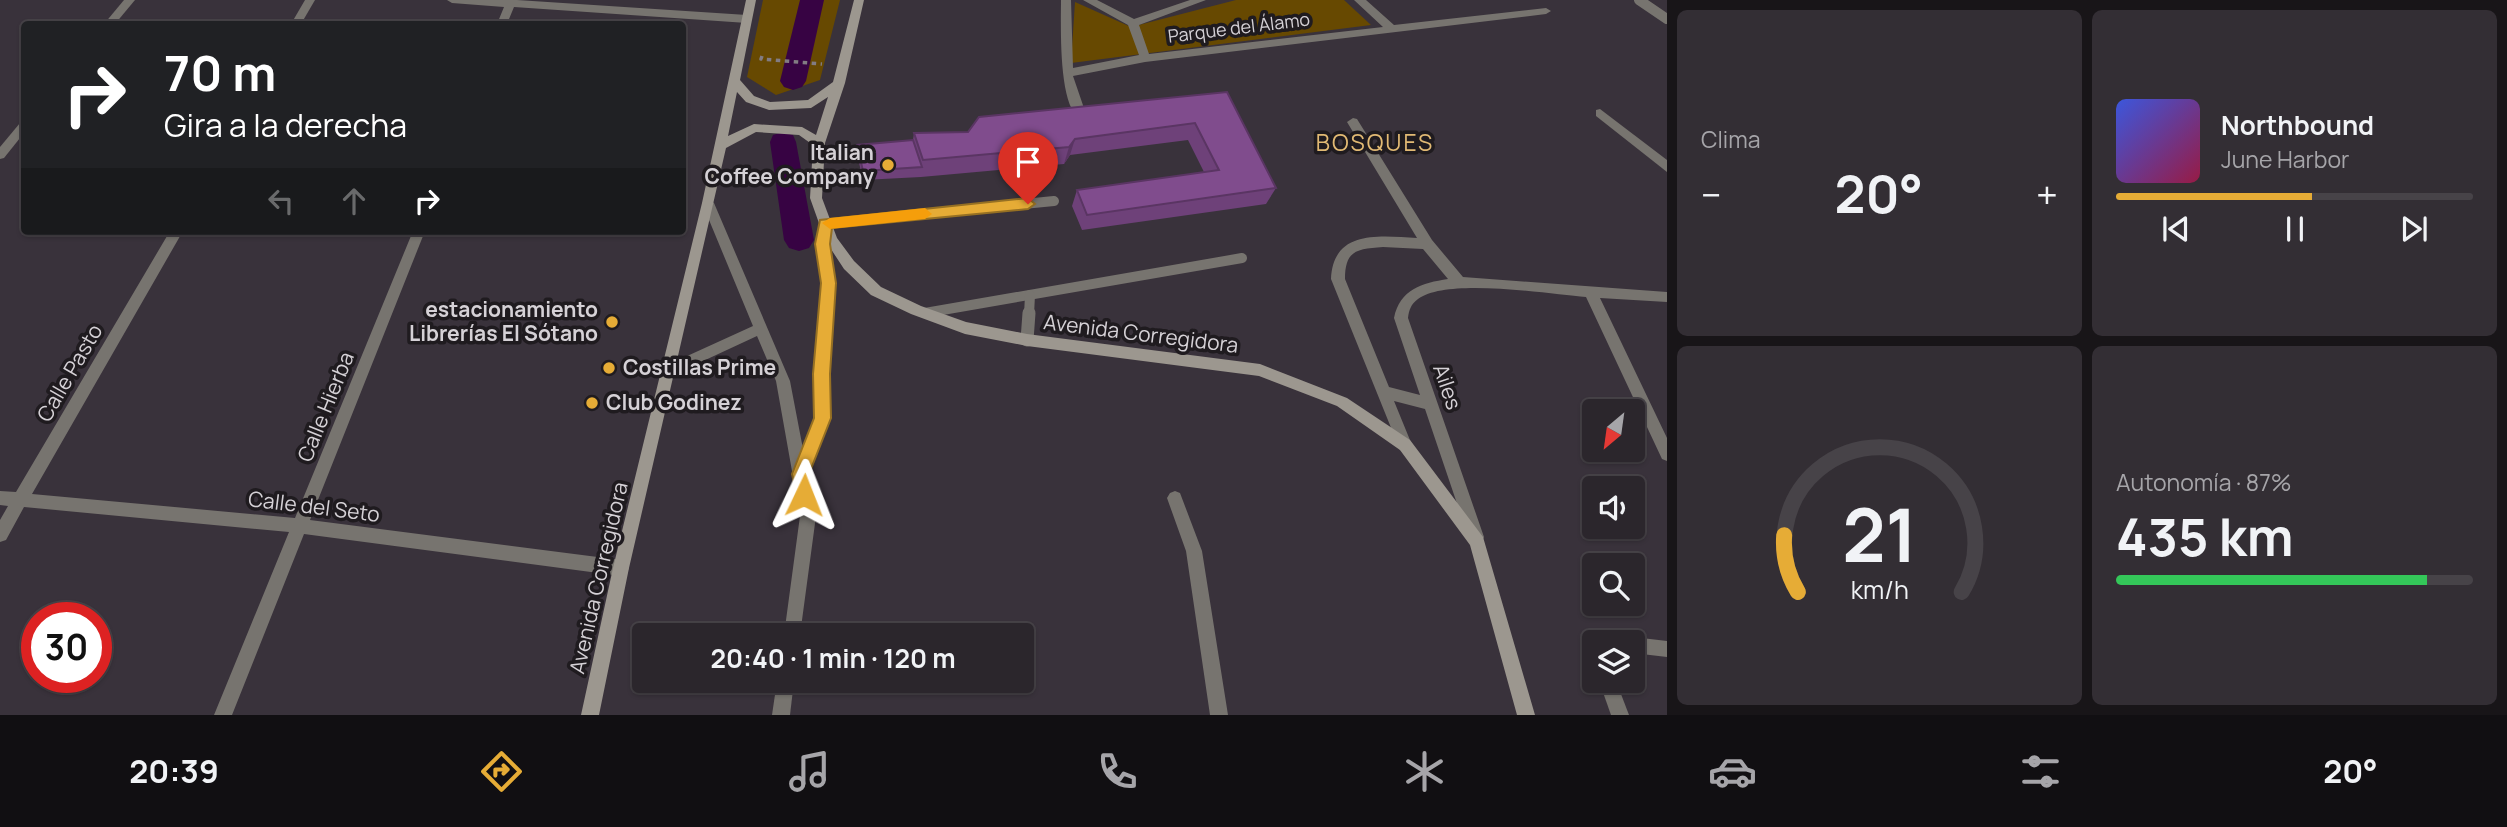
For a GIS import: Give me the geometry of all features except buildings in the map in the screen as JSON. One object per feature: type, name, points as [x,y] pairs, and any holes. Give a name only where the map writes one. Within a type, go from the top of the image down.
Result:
[{"type":"main road","name":"Avenida Corregidora","points":[[590,715],[621,568],[708,203],[751,0]]},
{"type":"main road","name":"Avenida Corregidora","points":[[860,0],[839,83],[819,143],[816,198],[831,240],[849,265],[876,291],[965,328],[1027,340],[1260,370],[1342,402],[1405,445],[1478,542],[1526,715]]},
{"type":"main road","points":[[735,82],[750,99],[769,106],[811,104],[839,83]]},
{"type":"main road","points":[[720,146],[754,128],[802,131],[819,143]]},
{"type":"street","points":[[112,21],[130,0]]},
{"type":"street","points":[[298,21],[310,0]]},
{"type":"street","points":[[452,0],[747,19]]},
{"type":"street","points":[[1066,0],[1066,73],[1080,114]]},
{"type":"street","points":[[1088,0],[1133,23]]},
{"type":"street","name":"Parque del Álamo","points":[[1145,58],[1133,23],[1201,0]]},
{"type":"street","points":[[1359,0],[1390,27]]},
{"type":"street","points":[[503,21],[511,2]]},
{"type":"street","name":"Parque del Álamo","points":[[1066,73],[1145,58],[1390,27],[1546,11]]},
{"type":"street","points":[[1600,113],[1667,167]]},
{"type":"street","points":[[1353,122],[1427,244],[1459,282]]},
{"type":"street","points":[[0,155],[21,130]]},
{"type":"street","points":[[708,203],[783,381],[808,516],[794,623]]},
{"type":"street","points":[[801,474],[823,418],[821,374],[829,283],[823,244],[825,223]]},
{"type":"street","name":"Calle Pasto","points":[[0,535],[175,235]]},
{"type":"street","name":"Calle Hierba","points":[[223,715],[417,235]]},
{"type":"street","points":[[1405,445],[1338,279],[1336,265],[1343,253],[1358,245],[1380,242],[1427,244]]},
{"type":"street","name":"Ailes","points":[[1478,542],[1401,318],[1402,305],[1409,296],[1430,287],[1459,282],[1667,297]]},
{"type":"street","points":[[1590,291],[1667,454]]},
{"type":"street","points":[[668,371],[761,328]]},
{"type":"street","points":[[1384,392],[1431,404]]},
{"type":"street","name":"Calle del Seto","points":[[0,498],[301,526],[621,568]]},
{"type":"street","points":[[1175,498],[1194,551],[1219,715]]},
{"type":"street","points":[[1645,646],[1667,649]]},
{"type":"street","points":[[781,715],[784,693]]},
{"type":"street","points":[[1612,693],[1620,715]]},
{"type":"lane","points":[[1639,0],[1667,19]]},
{"type":"lane","points":[[825,223],[1054,201]]},
{"type":"lane","points":[[925,313],[1242,258]]},
{"type":"lane","points":[[1027,340],[1030,295]]},
{"type":"path","points":[[773,61],[817,64]]},
{"type":"shaded area","points":[[763,0],[840,0],[820,80],[776,95],[747,77]]},
{"type":"shaded area","points":[[1236,0],[1344,0],[1371,25],[1071,63],[1075,2],[1131,27]]},
{"type":"waterway","points":[[793,81],[812,0]]},
{"type":"waterway","points":[[783,142],[799,240]]},
{"type":"slow traffic","points":[[830,223],[925,214]]},
{"type":"place","name":"Italian Coffee Company","points":[[888,165]]},
{"type":"place","name":"estacionamiento Librerías El Sótano","points":[[612,322]]},
{"type":"place","name":"Costillas Prime","points":[[609,368]]},
{"type":"place","name":"Club Godinez","points":[[592,403]]},
{"type":"district","name":"BOSQUES","points":[[1375,143]]},
{"type":"route","points":[[804,495],[801,474],[823,418],[821,374],[829,283],[823,244],[825,223],[1028,204]]}]
